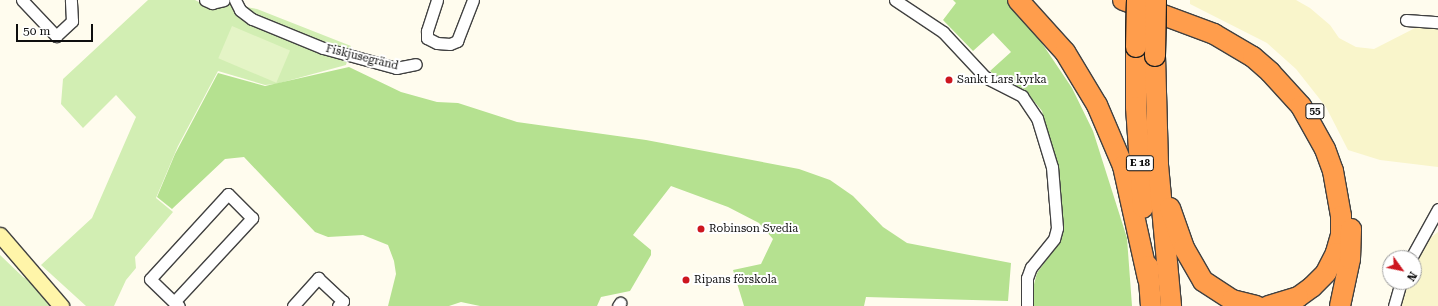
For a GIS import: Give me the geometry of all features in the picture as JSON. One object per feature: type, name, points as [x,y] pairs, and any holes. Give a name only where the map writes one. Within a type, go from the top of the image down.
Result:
[{"type":"highway","points":[[1018,0],[1065,52],[1097,105],[1123,166],[1148,279]]},
{"type":"highway","points":[[1124,0],[1214,34],[1253,57],[1270,72],[1301,106],[1325,149],[1333,171],[1341,216],[1341,235],[1336,252],[1326,273],[1312,287],[1298,297],[1268,306]]},
{"type":"highway","name":"E 18","points":[[1137,0],[1137,115],[1151,306]]},
{"type":"highway","name":"55","points":[[1150,0],[1217,25],[1259,50],[1292,79],[1320,119],[1341,167],[1350,215],[1350,259],[1340,306]]},
{"type":"highway","name":"E 18","points":[[1156,0],[1155,56],[1158,165],[1171,306]]},
{"type":"highway","points":[[1158,165],[1172,215],[1192,266],[1203,281],[1218,293],[1232,300],[1256,306]]},
{"type":"street","points":[[22,0],[56,36],[72,21],[71,0]]},
{"type":"street","points":[[205,0],[212,3],[224,0]]},
{"type":"street","name":"Fiskjusegränd","points":[[234,0],[240,10],[252,19],[309,42],[396,68],[416,64]]},
{"type":"street","points":[[437,0],[427,31],[427,38],[437,43],[450,44],[457,41],[473,0]]},
{"type":"street","points":[[895,0],[943,32],[985,77],[1022,96],[1037,118],[1052,167],[1057,228],[1054,239],[1031,267],[1028,278],[1027,306]]},
{"type":"street","points":[[1406,20],[1438,22]]},
{"type":"street","points":[[228,194],[252,218],[176,304],[150,279],[228,194]]},
{"type":"street","points":[[1415,250],[1438,209]]},
{"type":"street","points":[[0,235],[22,263],[58,302],[69,306]]},
{"type":"street","points":[[0,248],[22,263]]},
{"type":"street","points":[[293,306],[318,278],[343,301],[338,306]]},
{"type":"street","points":[[1394,306],[1399,290]]},
{"type":"shaded area","points":[[1190,0],[1296,0],[1310,8],[1330,25],[1339,38],[1356,47],[1374,49],[1419,26],[1438,27],[1438,167],[1380,160],[1348,150],[1326,107],[1296,69],[1267,43],[1190,4]]},
{"type":"shaded area","points":[[1438,232],[1438,306],[1399,306],[1404,290],[1422,290],[1421,250],[1429,239]]},
{"type":"green space","points":[[148,0],[195,0],[209,7],[229,4],[257,9],[351,46],[346,65],[276,84],[265,85],[218,71],[178,146],[156,198],[173,212],[135,257],[136,268],[126,280],[114,306],[86,306],[41,265],[92,218],[136,117],[116,95],[83,128],[61,104],[63,79]]},
{"type":"green space","points":[[953,0],[1008,0],[1023,15],[1072,88],[1093,131],[1127,238],[1132,306],[1033,306],[1033,288],[1037,273],[1060,241],[1063,213],[1053,151],[1042,111],[1024,89],[1000,79],[990,71],[1011,52],[993,33],[973,51],[943,20],[956,3]]},
{"type":"green space","points":[[232,26],[290,51],[276,83],[218,58]]},
{"type":"green space","points":[[349,67],[401,92],[437,102],[458,103],[517,122],[646,140],[799,169],[830,180],[853,196],[883,227],[907,243],[1011,263],[1008,301],[866,297],[864,306],[744,306],[733,270],[761,264],[773,239],[759,223],[728,207],[671,186],[633,235],[651,250],[651,255],[630,291],[601,297],[597,306],[480,306],[461,302],[449,306],[388,306],[396,274],[394,261],[388,245],[363,235],[328,237],[315,232],[244,157],[225,159],[172,209],[157,197],[175,154],[218,73],[265,86]]},
{"type":"green space","points":[[0,255],[23,277],[32,282],[54,306],[0,306]]},
{"type":"place","name":"Sankt Lars kyrka","points":[[949,80]]},
{"type":"place","name":"Robinson Svedia","points":[[701,229]]},
{"type":"place","name":"Ripans förskola","points":[[686,280]]}]
